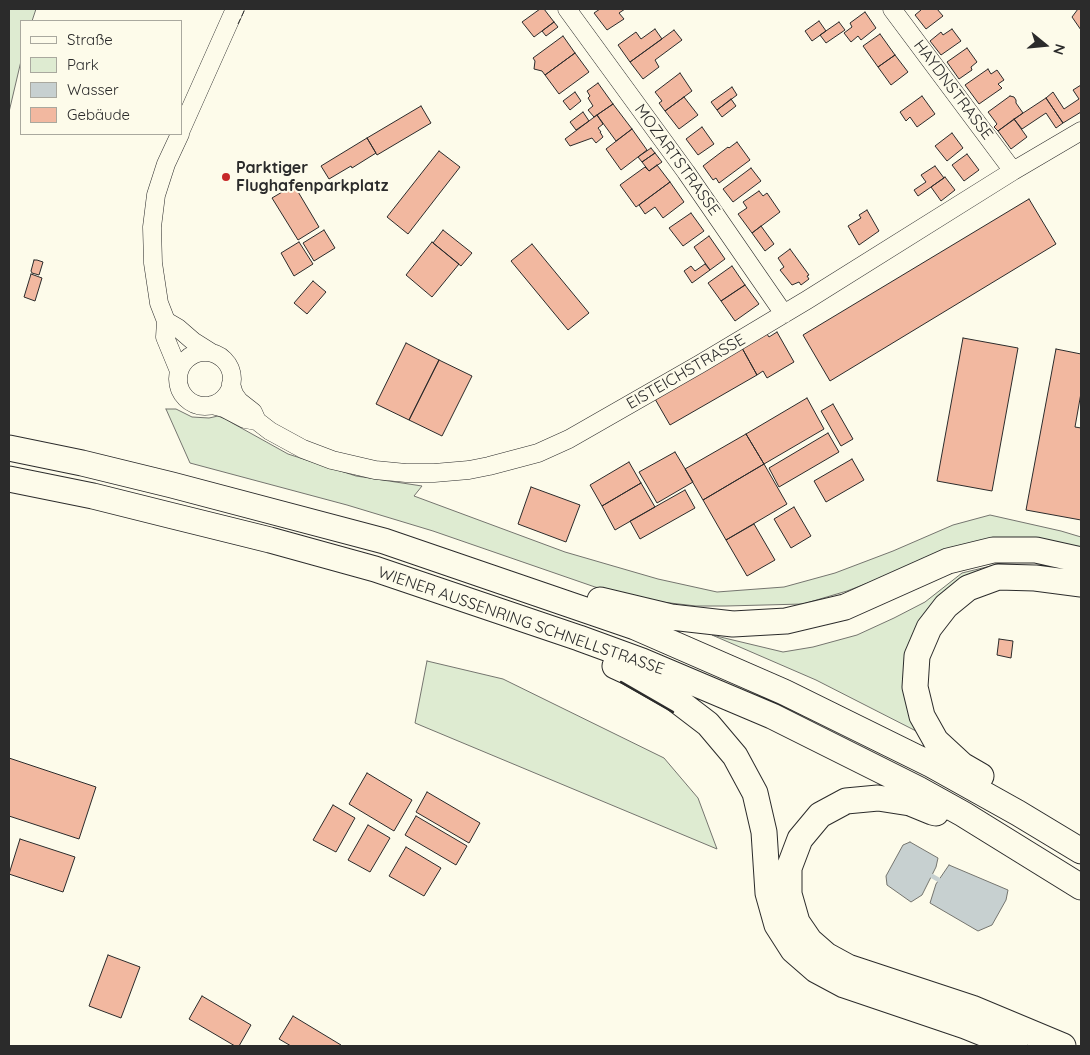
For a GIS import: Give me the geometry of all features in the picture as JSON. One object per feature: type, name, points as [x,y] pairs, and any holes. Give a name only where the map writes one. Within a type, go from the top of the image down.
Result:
[{"type":"highway","name":"WIENER AUSSENRING SCHNELLSTRASSE","points":[[9,448],[82,463],[172,485],[384,541],[636,627],[784,692],[932,765],[1081,851]]},
{"type":"highway","name":"WIENER AUSSENRING SCHNELLSTRASSE","points":[[9,479],[93,496],[270,540],[375,569],[642,661],[772,716],[918,789],[963,814],[1081,887]]},
{"type":"highway","points":[[532,591],[574,591],[607,602],[671,616],[733,624],[786,621],[845,607],[948,561],[993,550],[1036,550],[1081,560]]},
{"type":"highway","points":[[1018,813],[992,783],[962,765],[936,741],[922,716],[915,687],[917,656],[935,620],[946,606],[968,588],[998,577],[1035,578],[1081,584]]},
{"type":"highway","points":[[579,638],[595,658],[628,672],[674,698],[708,724],[735,756],[755,794],[764,832],[768,893],[777,926],[793,950],[816,970],[844,985],[965,1026],[1015,1046]]},
{"type":"highway","points":[[963,814],[932,812],[910,803],[878,798],[846,801],[820,815],[800,839],[789,868],[789,894],[797,922],[810,941],[826,955],[848,966],[972,1008],[1063,1046]]},
{"type":"street","points":[[182,128],[235,9]]},
{"type":"street","name":"MOZARTSTRASSE","points":[[567,9],[686,172],[784,314]]},
{"type":"street","name":"HAYDNSTRASSE","points":[[892,9],[1013,172]]},
{"type":"street","name":"EISTEICHSTRASSE","points":[[212,405],[224,408],[244,419],[256,421],[303,448],[332,460],[375,470],[434,473],[469,470],[538,453],[569,439],[700,364],[1081,131]]},
{"type":"street","points":[[179,135],[166,164],[156,195],[152,227],[153,263],[159,303],[166,321],[165,337],[179,371]]},
{"type":"street","points":[[166,321],[178,328],[193,341],[220,356],[230,368],[232,376],[229,392],[219,402],[212,405],[199,406],[187,400],[182,394],[177,380],[179,371],[183,363],[196,353],[212,353]]},
{"type":"street","name":"EISTEICHSTRASSE","points":[[231,384],[234,394],[239,401],[253,412],[256,421]]},
{"type":"green space","points":[[9,9],[36,9],[32,20],[20,20],[20,65],[9,112]]},
{"type":"green space","points":[[166,409],[176,409],[192,417],[209,418],[218,416],[288,454],[356,476],[422,486],[414,496],[565,552],[658,579],[717,592],[784,587],[835,573],[953,525],[990,515],[1081,537],[1081,551],[912,566],[847,591],[803,604],[696,606],[653,601],[595,587],[433,531],[347,505],[190,463]]},
{"type":"green space","points":[[999,564],[981,573],[929,611],[918,732],[816,680],[712,635],[783,652],[813,647],[857,635],[925,602],[962,573]]},
{"type":"green space","points":[[427,661],[503,679],[664,758],[698,798],[717,849],[415,723]]},
{"type":"water","points":[[910,842],[938,858],[936,867],[922,895],[911,902],[887,885],[886,876],[903,845]]},
{"type":"water","points":[[949,865],[1008,890],[1006,900],[992,925],[978,931],[930,903],[936,884]]},
{"type":"building","points":[[540,9],[544,9],[554,22],[534,37],[522,22]]},
{"type":"building","points":[[600,9],[625,9],[619,13],[624,19],[607,30],[594,13]]},
{"type":"building","points":[[920,9],[937,9],[943,16],[926,29],[915,15]]},
{"type":"building","points":[[1078,9],[1081,9],[1081,30],[1072,17]]},
{"type":"building","points":[[865,12],[876,28],[861,40],[858,36],[851,42],[844,33],[852,27],[850,23]]},
{"type":"building","points":[[819,21],[826,31],[812,41],[805,31]]},
{"type":"building","points":[[554,22],[558,27],[546,36],[542,31]]},
{"type":"building","points":[[839,22],[845,30],[826,43],[820,35]]},
{"type":"building","points":[[655,29],[662,39],[630,62],[618,45],[636,32],[641,39]]},
{"type":"building","points":[[952,29],[961,41],[941,55],[930,41],[941,32],[943,35]]},
{"type":"building","points":[[674,30],[682,40],[655,60],[659,67],[643,79],[630,62]]},
{"type":"building","points":[[880,34],[895,55],[878,67],[863,46]]},
{"type":"building","points":[[563,36],[575,53],[545,75],[542,71],[534,69],[535,61],[533,58]]},
{"type":"building","points":[[967,48],[977,62],[971,67],[972,70],[959,79],[947,62]]},
{"type":"building","points":[[575,53],[589,72],[559,94],[545,75]]},
{"type":"building","points":[[895,55],[908,72],[891,85],[878,67]]},
{"type":"building","points":[[988,69],[991,74],[997,70],[1004,80],[998,84],[1002,88],[979,104],[965,85]]},
{"type":"building","points":[[680,73],[692,91],[665,111],[659,103],[662,101],[655,92]]},
{"type":"building","points":[[598,83],[613,104],[594,117],[588,110],[593,106],[588,98],[590,96],[587,91]]},
{"type":"building","points":[[1081,85],[1081,112],[1063,123],[1046,98],[1053,92],[1064,109],[1079,99],[1073,90]]},
{"type":"building","points":[[732,87],[737,95],[717,110],[711,102]]},
{"type":"building","points":[[575,92],[581,101],[570,110],[563,101]]},
{"type":"building","points":[[922,96],[935,114],[917,127],[910,117],[906,121],[900,112]]},
{"type":"building","points":[[1010,96],[1014,97],[1023,113],[998,131],[994,127],[997,124],[988,112]]},
{"type":"building","points":[[684,97],[698,115],[679,129],[665,111]]},
{"type":"building","points":[[1046,98],[1063,123],[1056,128],[1046,113],[1022,129],[1014,119]]},
{"type":"building","points":[[731,99],[736,106],[722,117],[717,110]]},
{"type":"building","points":[[613,104],[632,129],[616,141],[597,115]]},
{"type":"building","points":[[421,106],[431,123],[377,155],[367,138]]},
{"type":"building","points":[[583,112],[589,121],[576,130],[570,122]]},
{"type":"building","points":[[597,115],[603,124],[598,128],[603,137],[596,143],[592,138],[570,146],[565,139]]},
{"type":"building","points":[[1014,119],[1027,137],[1011,149],[998,131]]},
{"type":"building","points":[[702,127],[714,144],[698,155],[686,139]]},
{"type":"building","points":[[632,129],[647,150],[621,170],[606,149]]},
{"type":"building","points":[[952,133],[963,148],[947,161],[935,146]]},
{"type":"building","points":[[367,138],[376,153],[352,168],[351,166],[329,179],[321,166]]},
{"type":"building","points":[[737,142],[750,160],[719,183],[716,178],[713,180],[703,166]]},
{"type":"building","points":[[651,148],[655,153],[642,162],[638,157]]},
{"type":"building","points":[[439,151],[460,167],[408,234],[387,217]]},
{"type":"building","points":[[655,153],[662,162],[649,171],[642,162]]},
{"type":"building","points":[[967,154],[979,170],[964,181],[952,165]]},
{"type":"building","points":[[657,165],[670,182],[636,207],[620,185],[645,167],[649,171]]},
{"type":"building","points":[[935,166],[944,178],[918,196],[914,190],[926,182],[921,175]]},
{"type":"building","points":[[751,168],[761,181],[733,202],[723,189]]},
{"type":"building","points":[[945,177],[955,190],[941,201],[931,187]]},
{"type":"building","points":[[670,182],[684,202],[663,218],[655,207],[645,214],[639,205]]},
{"type":"building","points":[[294,185],[319,227],[298,240],[272,198]]},
{"type":"building","points":[[759,191],[763,196],[767,193],[780,212],[752,233],[738,214],[747,208],[743,202]]},
{"type":"building","points":[[1029,199],[1056,244],[830,381],[803,335]]},
{"type":"building","points":[[867,210],[879,231],[859,245],[848,226],[861,218],[859,215]]},
{"type":"building","points":[[691,213],[704,231],[683,246],[669,228]]},
{"type":"building","points":[[761,226],[774,244],[765,251],[752,233]]},
{"type":"building","points":[[324,230],[335,248],[314,261],[303,243]]},
{"type":"building","points":[[443,230],[472,253],[461,266],[433,243]]},
{"type":"building","points":[[709,236],[725,259],[710,270],[694,247]]},
{"type":"building","points":[[299,242],[313,264],[294,276],[281,253]]},
{"type":"building","points":[[432,242],[459,264],[432,297],[406,275]]},
{"type":"building","points":[[532,244],[589,313],[568,330],[511,261]]},
{"type":"building","points":[[790,249],[809,275],[807,276],[809,279],[801,285],[799,282],[792,285],[780,270],[784,267],[778,258]]},
{"type":"building","points":[[34,260],[43,262],[39,275],[31,271]]},
{"type":"building","points":[[705,264],[710,270],[692,283],[684,271],[691,266],[695,271]]},
{"type":"building","points":[[732,266],[745,285],[721,301],[708,283]]},
{"type":"building","points":[[31,274],[42,278],[35,301],[24,297]]},
{"type":"building","points":[[313,281],[326,292],[307,314],[294,303]]},
{"type":"building","points":[[745,285],[759,304],[735,321],[721,301]]},
{"type":"building","points":[[777,332],[794,362],[767,378],[763,371],[757,375],[742,348],[767,334],[769,337]]},
{"type":"building","points":[[963,338],[1018,348],[992,491],[937,481]]},
{"type":"building","points":[[406,343],[439,360],[409,420],[376,404]]},
{"type":"building","points":[[742,348],[757,375],[670,425],[655,399]]},
{"type":"building","points":[[1056,349],[1081,354],[1081,393],[1075,427],[1081,428],[1081,520],[1026,510]]},
{"type":"building","points":[[439,360],[472,376],[442,436],[409,420]]},
{"type":"building","points":[[807,398],[824,429],[764,464],[746,434]]},
{"type":"building","points":[[833,404],[853,439],[841,446],[821,411]]},
{"type":"building","points":[[828,433],[839,452],[779,487],[769,468]]},
{"type":"building","points":[[746,434],[764,464],[703,500],[685,469]]},
{"type":"building","points":[[675,452],[693,482],[657,503],[639,472]]},
{"type":"building","points":[[852,459],[864,480],[826,502],[814,481]]},
{"type":"building","points":[[629,462],[641,483],[602,506],[590,485]]},
{"type":"building","points":[[764,464],[787,504],[726,540],[703,500]]},
{"type":"building","points":[[641,483],[655,507],[615,530],[602,506]]},
{"type":"building","points":[[531,487],[580,505],[566,542],[518,524]]},
{"type":"building","points":[[685,490],[695,508],[640,539],[630,521]]},
{"type":"building","points":[[794,507],[811,536],[791,548],[774,519]]},
{"type":"building","points":[[754,524],[775,560],[747,576],[726,540]]},
{"type":"building","points":[[999,639],[1013,641],[1011,658],[997,655]]},
{"type":"building","points":[[9,758],[96,787],[79,839],[9,816]]},
{"type":"building","points":[[367,773],[412,800],[394,831],[349,804]]},
{"type":"building","points":[[427,792],[480,823],[469,843],[416,812]]},
{"type":"building","points":[[333,805],[355,818],[336,852],[313,840]]},
{"type":"building","points":[[416,816],[467,846],[456,865],[405,835]]},
{"type":"building","points":[[368,825],[390,838],[370,872],[348,860]]},
{"type":"building","points":[[20,839],[75,857],[63,892],[9,874]]},
{"type":"building","points":[[406,847],[441,868],[424,896],[389,876]]},
{"type":"building","points":[[108,955],[140,967],[121,1018],[89,1006]]},
{"type":"building","points":[[202,996],[251,1025],[239,1046],[235,1046],[189,1019]]},
{"type":"building","points":[[293,1016],[341,1046],[291,1046],[279,1039]]},
{"type":"waterway","points":[[932,876],[939,880]]},
{"type":"fence","points":[[238,24],[245,9]]},
{"type":"wall","points":[[621,682],[673,712]]},
{"type":"place","name":"Parktiger Flughafenparkplatz","points":[[226,177]]}]
